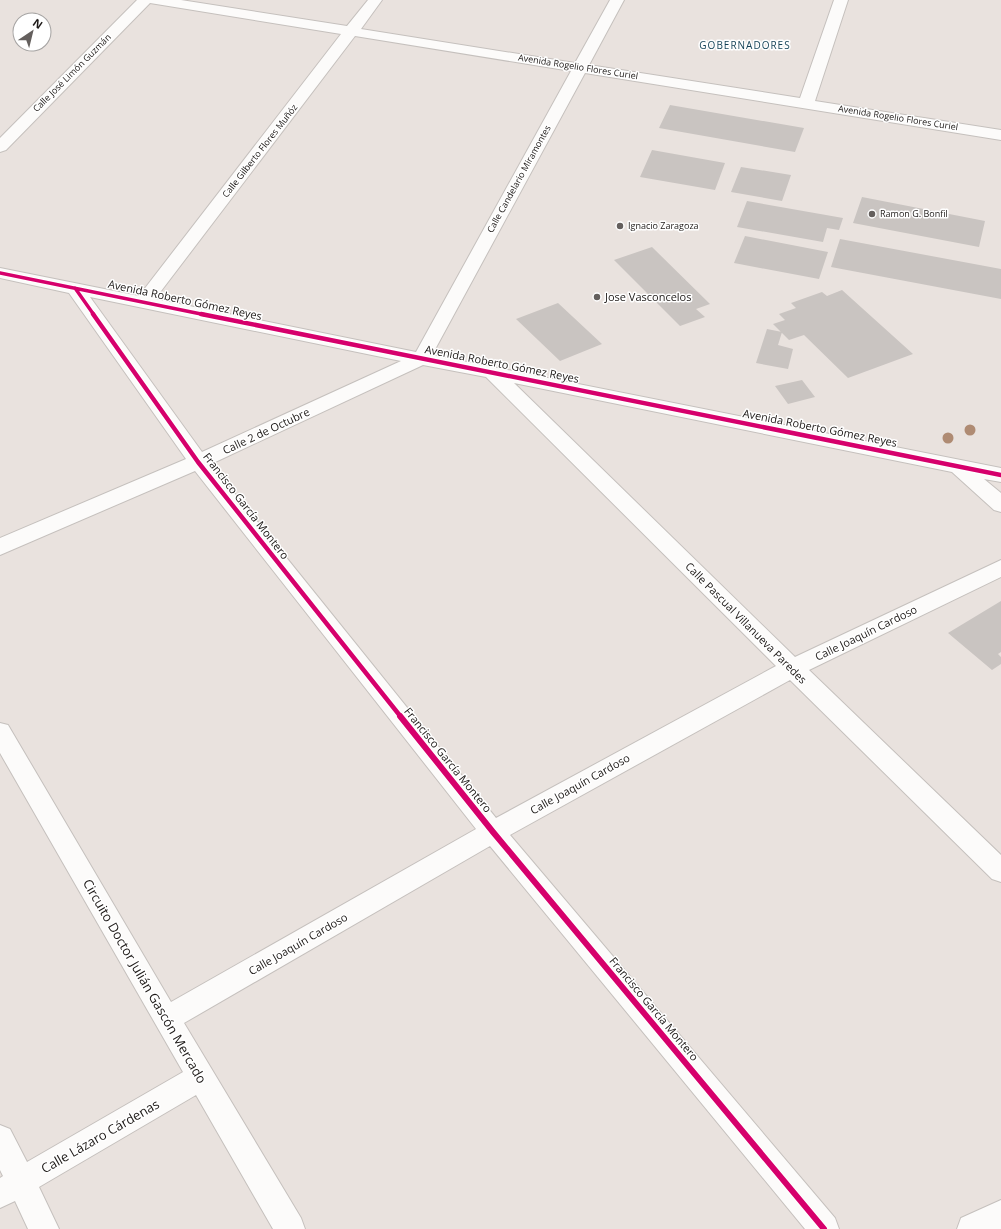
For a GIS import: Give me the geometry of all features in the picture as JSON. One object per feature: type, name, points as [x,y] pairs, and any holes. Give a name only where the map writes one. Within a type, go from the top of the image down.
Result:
[{"type":"street","name":"Calle José Limón Guzmán","points":[[0,147],[145,0]]},
{"type":"street","name":"Avenida Rogelio Flores Curiel","points":[[154,0],[1001,135]]},
{"type":"street","name":"Calle Gilberto Flores Muñóz","points":[[144,301],[375,0]]},
{"type":"street","name":"Calle Candelario Miramontes","points":[[421,359],[617,0]]},
{"type":"street","points":[[806,103],[841,0]]},
{"type":"street","name":"Avenida Roberto Gómez Reyes","points":[[0,273],[1001,475]]},
{"type":"street","name":"Francisco García Montero","points":[[75,288],[198,462],[493,832],[824,1229]]},
{"type":"street","name":"Calle 2 de Octubre","points":[[0,547],[198,462],[421,359]]},
{"type":"street","name":"Calle Pascual Villanueva Paredes","points":[[492,372],[792,668],[1001,871]]},
{"type":"street","points":[[958,466],[1001,505]]},
{"type":"street","name":"Calle Joaquín Cardoso","points":[[168,1018],[493,832],[792,668],[1001,568]]},
{"type":"street","name":"Circuito Doctor Julián Gascón Mercado","points":[[0,732],[290,1229]]},
{"type":"street","name":"Calle Lázaro Cárdenas","points":[[11,1188],[200,1077]]},
{"type":"street","points":[[0,1139],[11,1188],[44,1229]]},
{"type":"street","points":[[972,1229],[1001,1214]]},
{"type":"building","points":[[670,105],[804,128],[795,152],[659,128]]},
{"type":"building","points":[[652,150],[725,163],[715,190],[640,177]]},
{"type":"building","points":[[741,167],[791,175],[782,201],[731,192]]},
{"type":"building","points":[[862,197],[985,221],[979,247],[853,223]]},
{"type":"building","points":[[747,201],[843,218],[839,230],[827,228],[823,242],[737,227]]},
{"type":"building","points":[[745,236],[828,252],[819,279],[734,263]]},
{"type":"building","points":[[840,239],[1001,269],[1001,299],[831,267]]},
{"type":"building","points":[[652,247],[710,304],[696,309],[705,317],[680,326],[614,260]]},
{"type":"building","points":[[842,290],[913,354],[848,378],[804,335],[789,340],[773,324],[785,320],[779,314],[796,308],[791,303],[822,292],[827,296]]},
{"type":"building","points":[[558,303],[602,344],[560,361],[516,319]]},
{"type":"building","points":[[767,329],[782,332],[778,345],[793,349],[788,369],[756,363]]},
{"type":"building","points":[[802,380],[815,397],[788,404],[775,386]]},
{"type":"building","points":[[1001,601],[1001,652],[998,654],[1001,657],[1001,664],[992,670],[948,633]]},
{"type":"cycle path","points":[[0,273],[1001,475]]},
{"type":"cycle path","points":[[75,288],[198,462],[493,832],[824,1229]]},
{"type":"place","name":"Ramon G. Bonfil","points":[[872,214]]},
{"type":"place","name":"Ignacio Zaragoza","points":[[620,226]]},
{"type":"place","name":"Jose Vasconcelos","points":[[597,297]]},
{"type":"district","name":"GOBERNADORES","points":[[745,45]]}]
